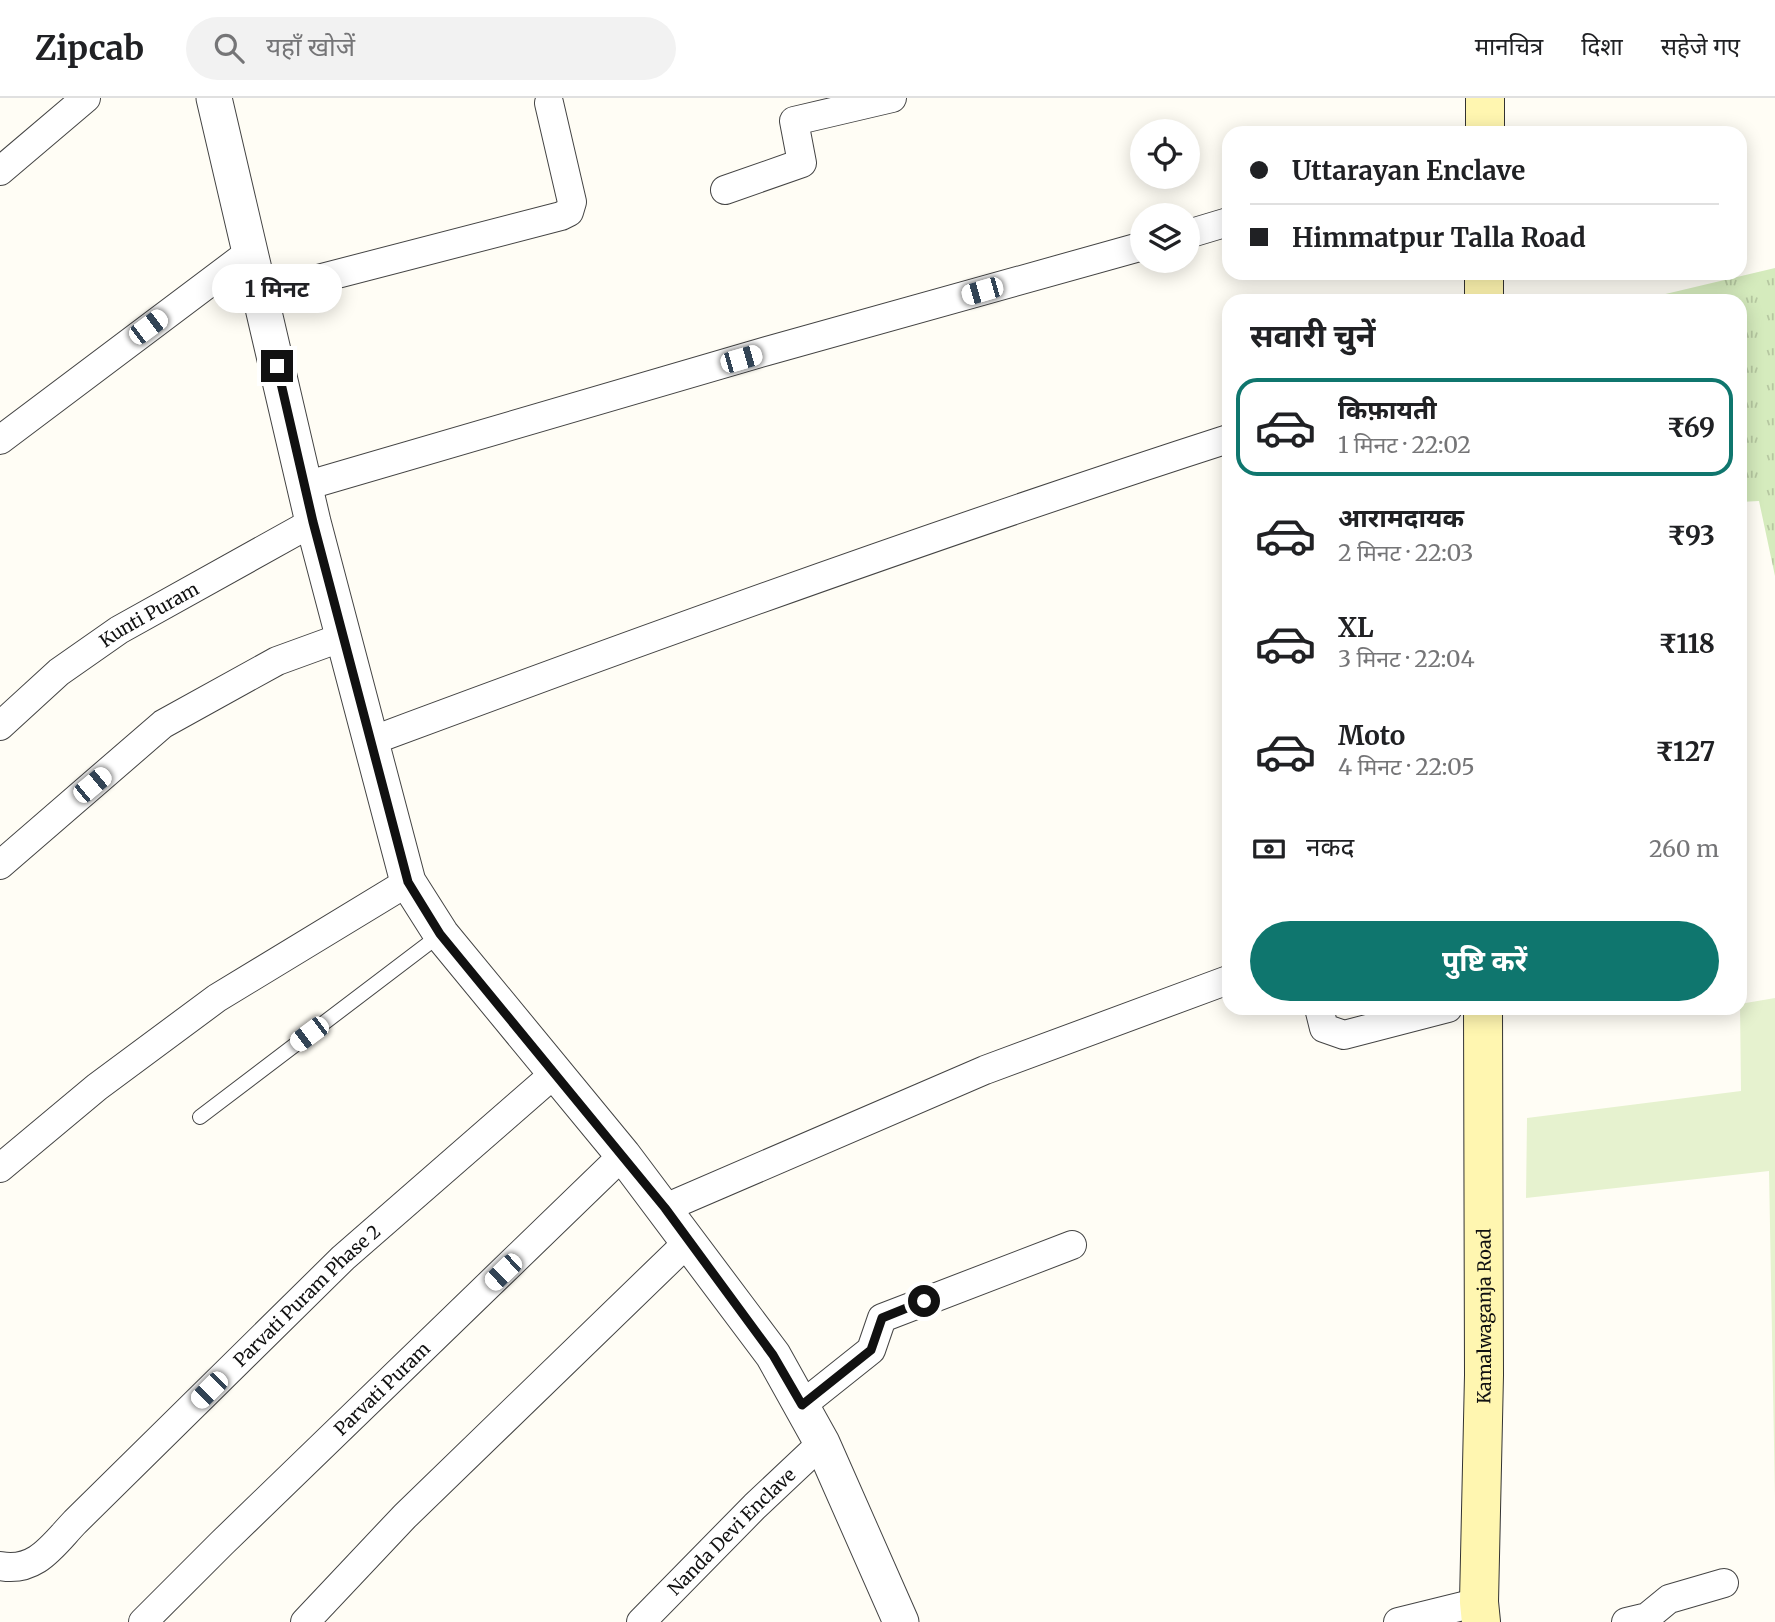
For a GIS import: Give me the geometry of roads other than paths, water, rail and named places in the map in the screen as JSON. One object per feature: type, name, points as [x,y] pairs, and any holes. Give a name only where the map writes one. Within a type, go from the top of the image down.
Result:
[{"type":"main road","points":[[1485,98],[1485,126]]},
{"type":"main road","name":"Kamalwaganja Road","points":[[1480,1612],[1484,1375],[1483,1015]]},
{"type":"street","points":[[0,171],[86,98]]},
{"type":"street","points":[[214,98],[313,522],[408,882],[440,934],[624,1156],[773,1355],[822,1443],[901,1622]]},
{"type":"street","points":[[725,190],[802,163],[794,121],[892,98]]},
{"type":"street","points":[[260,294],[569,212],[572,202],[549,103]]},
{"type":"street","points":[[1200,230],[1222,224]]},
{"type":"street","points":[[305,486],[767,351],[1130,250]]},
{"type":"street","points":[[0,440],[250,252]]},
{"type":"street","points":[[371,741],[626,646],[1081,486],[1222,441]]},
{"type":"street","name":"Kunti Puram","points":[[0,726],[59,672],[119,630],[313,522]]},
{"type":"street","points":[[0,865],[163,724],[277,661],[343,637]]},
{"type":"street","points":[[0,1168],[97,1087],[217,998],[408,882]]},
{"type":"street","points":[[665,1208],[985,1070],[1222,982]]},
{"type":"street","points":[[1321,1015],[1324,1028],[1343,1035],[1421,1015]]},
{"type":"street","name":"Parvati Puram Phase 2","points":[[0,1566],[28,1566],[43,1555],[343,1258],[554,1074]]},
{"type":"street","name":"Parvati Puram","points":[[143,1622],[624,1156]]},
{"type":"street","points":[[305,1622],[405,1516],[688,1242]]},
{"type":"street","points":[[802,1405],[871,1350],[882,1318],[1072,1245]]},
{"type":"street","name":"Nanda Devi Enclave","points":[[641,1622],[755,1506],[822,1443]]},
{"type":"street","points":[[1626,1622],[1647,1617],[1669,1599],[1724,1583]]},
{"type":"street","points":[[1398,1622],[1480,1612]]},
{"type":"lane","points":[[200,1117],[440,934]]}]
